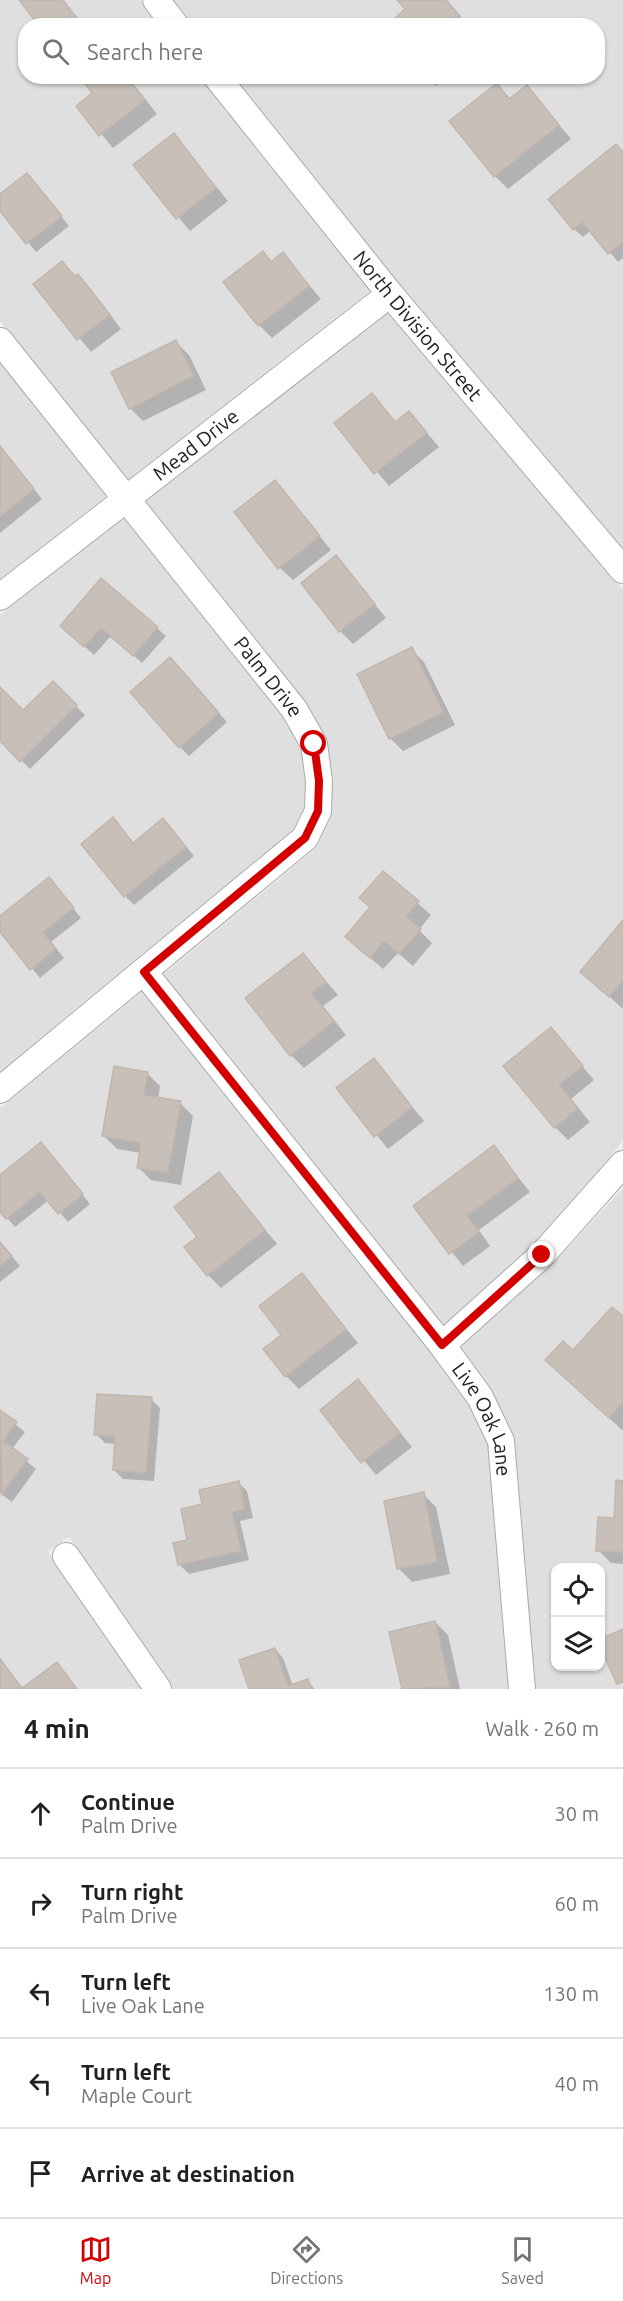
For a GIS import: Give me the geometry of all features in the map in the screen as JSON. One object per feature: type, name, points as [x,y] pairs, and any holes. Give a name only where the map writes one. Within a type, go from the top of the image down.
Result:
[{"type":"street","points":[[156,0],[170,18]]},
{"type":"street","name":"North Division Street","points":[[222,84],[390,294],[623,570]]},
{"type":"street","name":"Mead Drive","points":[[0,597],[390,294]]},
{"type":"street","name":"Palm Drive","points":[[0,341],[294,710],[314,744],[319,781],[318,811],[305,838],[0,1090]]},
{"type":"street","name":"Live Oak Lane","points":[[144,972],[442,1345],[480,1397],[501,1441],[522,1689]]},
{"type":"street","points":[[442,1345],[542,1255],[623,1164]]},
{"type":"street","points":[[66,1556],[158,1689]]},
{"type":"shaded area","points":[[0,0],[140,0],[154,18],[18,18],[18,84],[207,84],[371,290],[126,481],[0,321]]},
{"type":"shaded area","points":[[172,0],[623,0],[623,551],[399,286],[239,84],[605,84],[605,18],[186,18]]},
{"type":"shaded area","points":[[389,312],[623,590],[623,1140],[603,1167],[533,1245],[443,1325],[163,975],[314,850],[330,818],[332,783],[327,743],[144,503]]},
{"type":"shaded area","points":[[0,362],[106,496],[0,579]]},
{"type":"shaded area","points":[[124,518],[283,717],[301,747],[306,780],[305,807],[294,829],[0,1071],[0,615]]},
{"type":"shaded area","points":[[143,991],[432,1353],[469,1403],[488,1443],[509,1689],[172,1689],[69,1537],[48,1551],[142,1689],[0,1689],[0,1108]]},
{"type":"shaded area","points":[[623,1188],[623,1689],[535,1689],[514,1441],[492,1392],[460,1348],[551,1266]]},
{"type":"building","points":[[19,0],[63,0],[77,18],[33,18]]},
{"type":"building","points":[[397,0],[446,0],[460,16],[458,18],[395,18],[405,9]]},
{"type":"building","points":[[85,84],[132,84],[145,100],[99,136],[76,106],[92,93]]},
{"type":"building","points":[[496,84],[509,99],[527,85],[559,125],[494,177],[449,121]]},
{"type":"building","points":[[174,133],[216,188],[176,219],[133,165]]},
{"type":"building","points":[[616,144],[623,152],[623,242],[608,254],[582,222],[573,230],[548,199]]},
{"type":"building","points":[[27,173],[62,216],[26,244],[0,211],[0,194]]},
{"type":"building","points":[[263,251],[271,262],[283,252],[309,286],[258,326],[223,282]]},
{"type":"building","points":[[62,261],[75,277],[78,274],[110,315],[77,340],[33,284]]},
{"type":"building","points":[[176,340],[194,376],[129,409],[111,372]]},
{"type":"building","points":[[372,393],[395,422],[409,411],[427,433],[374,474],[334,423]]},
{"type":"building","points":[[0,446],[34,489],[0,517]]},
{"type":"building","points":[[275,480],[320,536],[278,569],[234,512]]},
{"type":"building","points":[[336,555],[375,604],[339,632],[301,583]]},
{"type":"building","points":[[101,578],[158,627],[133,656],[101,628],[84,647],[60,626]]},
{"type":"building","points":[[412,647],[443,712],[389,739],[357,674]]},
{"type":"building","points":[[170,657],[219,713],[179,748],[130,692]]},
{"type":"building","points":[[53,681],[77,705],[20,762],[0,741],[0,687],[23,710]]},
{"type":"building","points":[[113,817],[133,843],[163,818],[186,847],[124,897],[81,844]]},
{"type":"building","points":[[383,871],[419,901],[406,917],[421,929],[399,954],[384,941],[370,958],[345,937],[370,907],[359,898]]},
{"type":"building","points":[[49,877],[74,908],[43,932],[56,949],[30,970],[0,932],[0,916]]},
{"type":"building","points":[[623,920],[623,980],[609,997],[580,972]]},
{"type":"building","points":[[303,953],[326,982],[311,993],[334,1021],[290,1056],[245,998]]},
{"type":"building","points":[[551,1027],[583,1066],[559,1085],[578,1108],[554,1128],[503,1066]]},
{"type":"building","points":[[374,1058],[412,1107],[374,1137],[336,1088]]},
{"type":"building","points":[[114,1066],[148,1072],[144,1095],[181,1101],[168,1173],[137,1168],[141,1143],[102,1136]]},
{"type":"building","points":[[41,1142],[83,1194],[58,1214],[40,1192],[6,1219],[0,1212],[0,1175]]},
{"type":"building","points":[[494,1145],[518,1178],[467,1216],[479,1232],[449,1254],[413,1206]]},
{"type":"building","points":[[219,1172],[265,1230],[207,1276],[184,1247],[197,1237],[174,1207]]},
{"type":"building","points":[[0,1242],[12,1256],[0,1266]]},
{"type":"building","points":[[302,1273],[346,1329],[285,1377],[263,1349],[281,1335],[259,1306]]},
{"type":"building","points":[[612,1307],[623,1316],[623,1402],[609,1418],[545,1360],[563,1341],[573,1350]]},
{"type":"building","points":[[358,1379],[400,1433],[361,1463],[320,1410]]},
{"type":"building","points":[[97,1394],[152,1397],[146,1473],[113,1470],[115,1436],[94,1435]]},
{"type":"building","points":[[0,1410],[17,1422],[3,1441],[28,1459],[2,1494]]},
{"type":"building","points":[[616,1480],[623,1481],[623,1552],[596,1551],[598,1517],[614,1518]]},
{"type":"building","points":[[239,1481],[245,1509],[232,1512],[241,1551],[178,1565],[173,1543],[187,1540],[181,1509],[202,1504],[199,1490]]},
{"type":"building","points":[[424,1492],[437,1562],[397,1569],[384,1501]]},
{"type":"building","points":[[435,1621],[450,1687],[402,1689],[389,1632]]},
{"type":"building","points":[[623,1629],[623,1682],[617,1684],[605,1658],[605,1637]]},
{"type":"building","points":[[275,1648],[288,1686],[308,1679],[311,1689],[249,1689],[239,1660]]},
{"type":"building","points":[[0,1659],[22,1688],[57,1662],[77,1689],[0,1689]]},
{"type":"route","points":[[314,744],[319,781],[318,811],[305,838],[144,972],[442,1345],[542,1255]]}]
